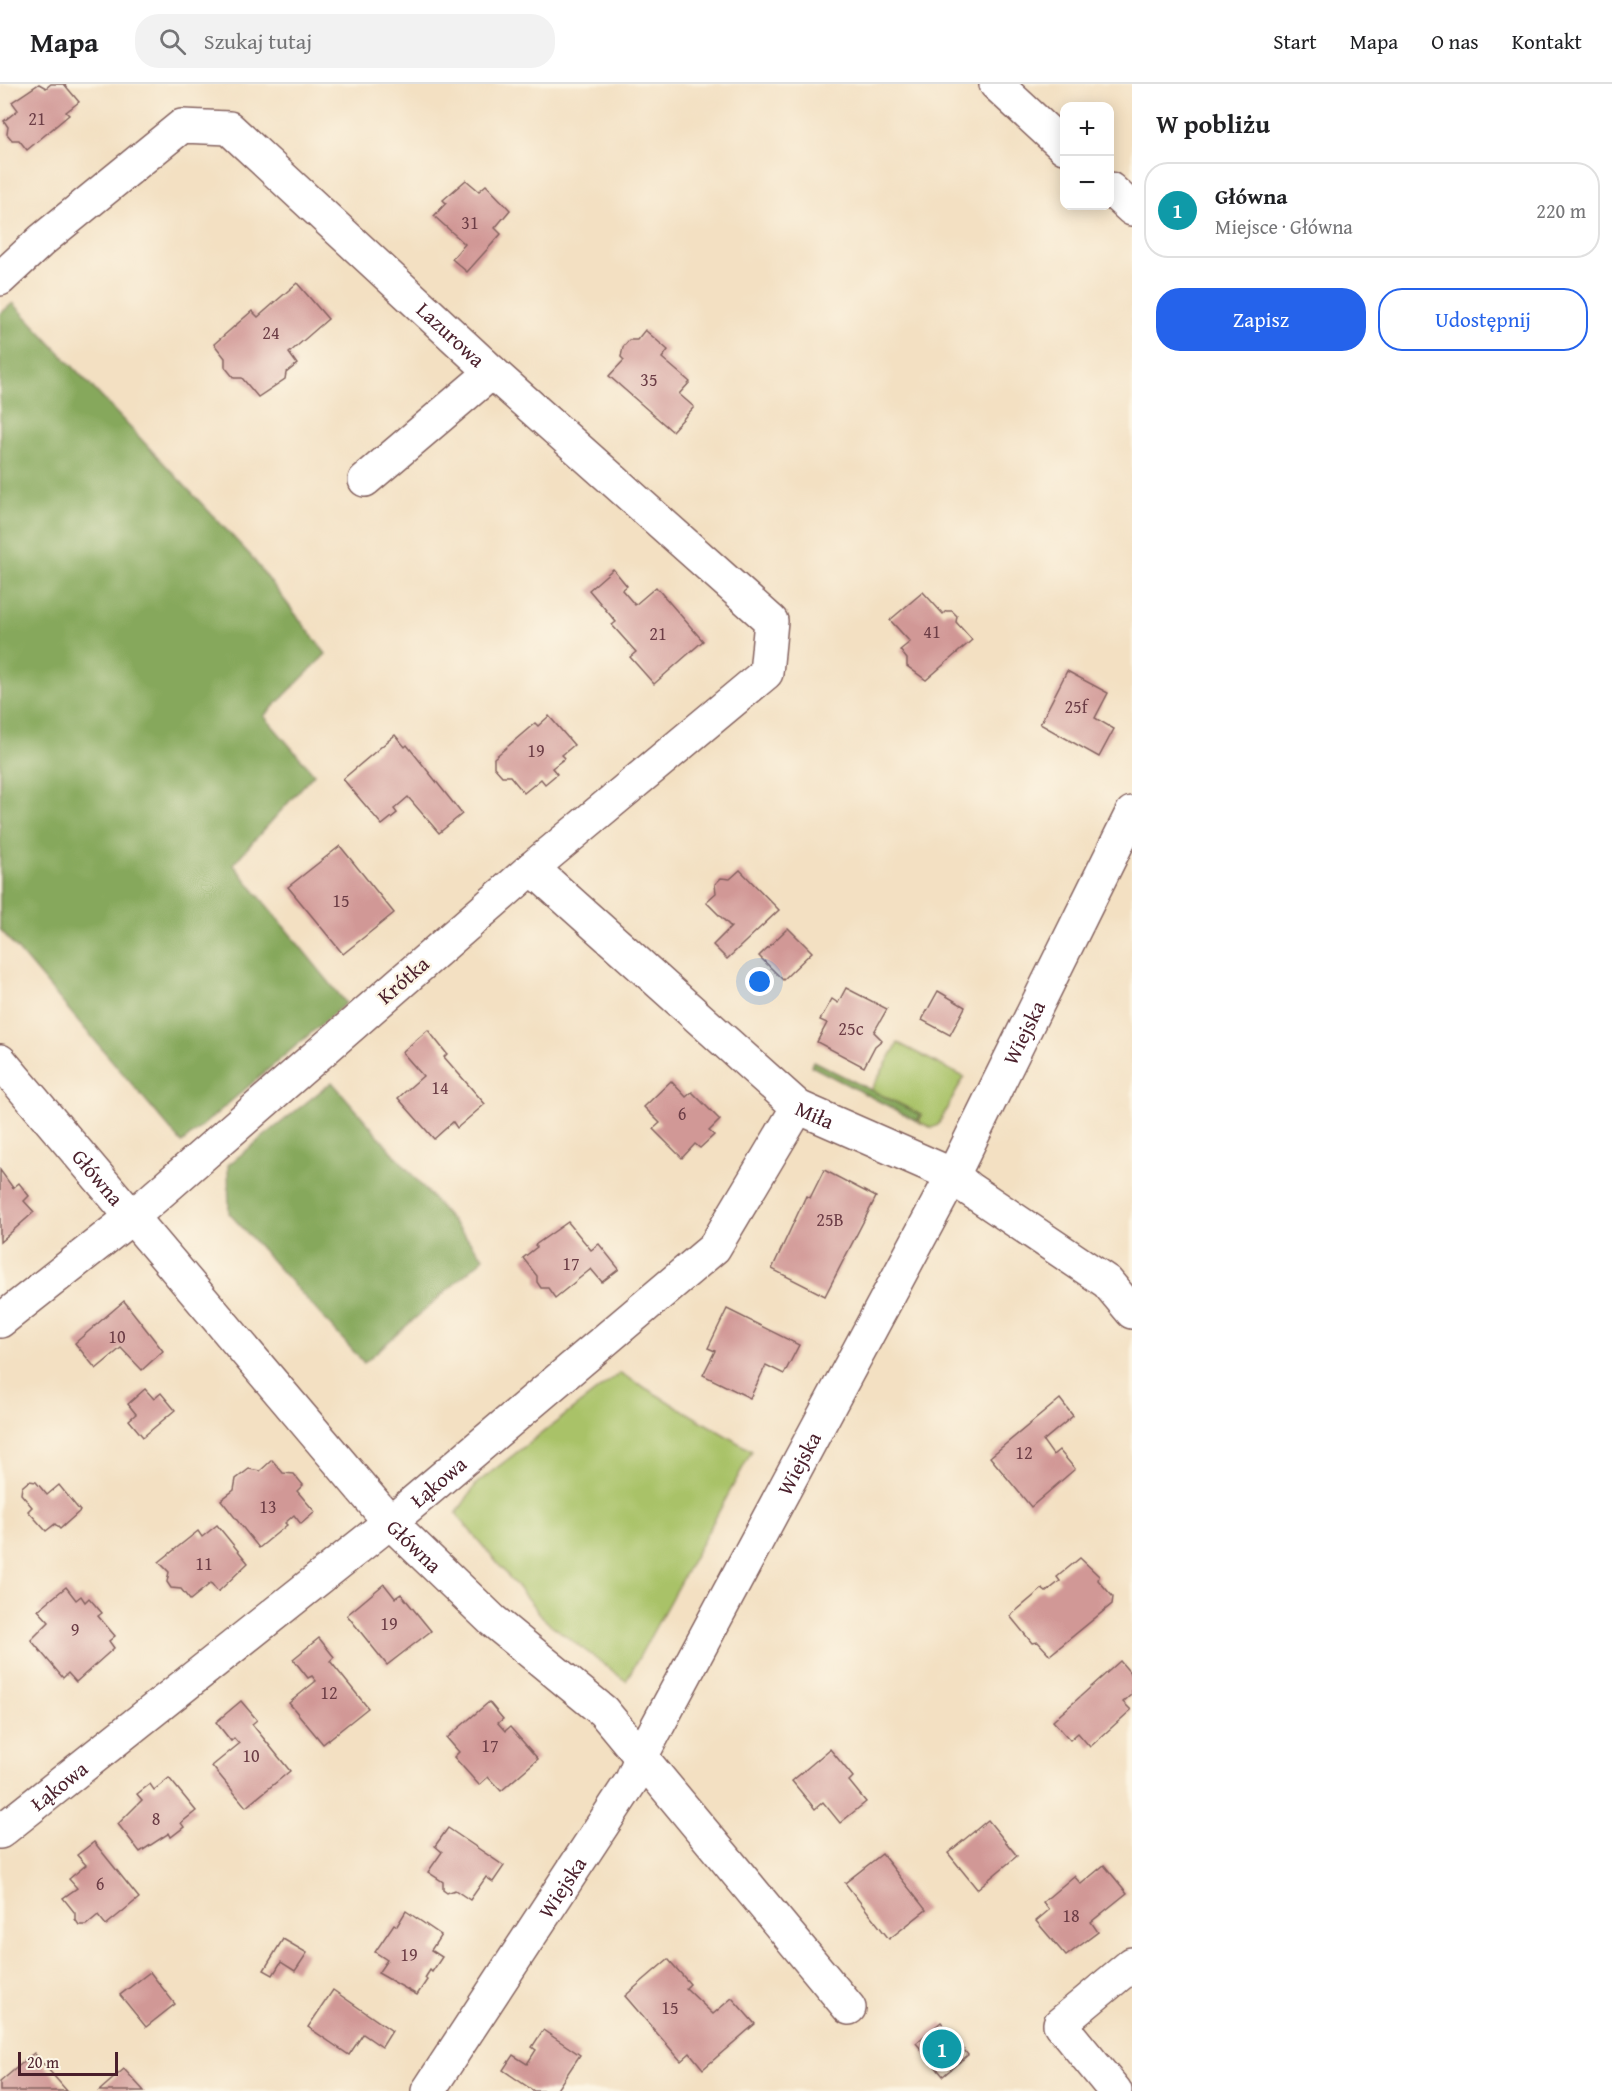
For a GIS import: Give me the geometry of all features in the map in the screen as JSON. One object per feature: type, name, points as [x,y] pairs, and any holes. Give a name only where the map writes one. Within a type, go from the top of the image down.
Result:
[{"type":"street","points":[[996,84],[1060,142]]},
{"type":"street","name":"Lazurowa","points":[[0,279],[42,240],[182,126],[229,128],[492,372],[771,621]]},
{"type":"street","points":[[1114,193],[1132,209]]},
{"type":"street","points":[[365,480],[492,372]]},
{"type":"street","name":"Krótka","points":[[0,1321],[132,1217],[532,868],[766,673],[771,621]]},
{"type":"street","name":"Wiejska","points":[[428,2091],[632,1780],[642,1755],[953,1175],[1132,813]]},
{"type":"street","name":"Miła","points":[[532,868],[798,1107],[953,1175],[969,1189],[1107,1282],[1132,1312]]},
{"type":"street","name":"Główna","points":[[0,1060],[390,1522],[492,1620],[603,1711],[642,1755],[849,2008]]},
{"type":"street","name":"Łąkowa","points":[[0,1832],[390,1522],[714,1248],[798,1107]]},
{"type":"street","points":[[1115,2091],[1060,2024],[1132,1964]]},
{"type":"green space","points":[[13,303],[250,555],[326,654],[264,716],[314,774],[233,864],[346,1003],[182,1143],[0,929],[0,314]]},
{"type":"green space","points":[[898,1043],[964,1077],[938,1125],[932,1128],[919,1122],[922,1115],[871,1090]]},
{"type":"green space","points":[[813,1061],[921,1115],[917,1121],[811,1066]]},
{"type":"green space","points":[[332,1082],[484,1258],[364,1363],[229,1213],[228,1165]]},
{"type":"green space","points":[[620,1373],[752,1451],[626,1681],[546,1621],[456,1514],[477,1483]]},
{"type":"building","points":[[39,84],[46,88],[51,84],[64,84],[79,102],[66,112],[69,115],[27,150],[19,140],[12,140],[7,134],[8,127],[4,121],[18,110],[12,102]]},
{"type":"building","points":[[466,180],[479,191],[486,185],[510,210],[495,228],[501,234],[467,272],[452,259],[465,244],[434,216],[446,203],[443,200]]},
{"type":"building","points":[[297,283],[328,319],[289,353],[297,364],[286,373],[285,379],[258,397],[242,378],[234,378],[225,367],[225,358],[214,344],[252,311],[258,317]]},
{"type":"building","points":[[645,330],[668,350],[662,358],[690,382],[679,394],[694,407],[672,431],[609,376],[624,360],[621,357],[623,347],[629,340],[637,340]]},
{"type":"building","points":[[613,569],[627,586],[622,590],[635,605],[656,587],[703,641],[654,684],[630,657],[636,652],[612,625],[616,622],[589,590]]},
{"type":"building","points":[[923,592],[943,614],[946,611],[952,611],[957,616],[956,622],[972,640],[926,680],[907,666],[907,659],[900,650],[910,642],[890,620]]},
{"type":"building","points":[[1067,671],[1108,693],[1095,718],[1114,729],[1099,757],[1040,724]]},
{"type":"building","points":[[549,716],[574,745],[562,755],[565,758],[552,768],[557,774],[545,784],[541,779],[524,793],[510,776],[502,776],[494,767],[494,758],[535,723],[538,726]]},
{"type":"building","points":[[395,735],[405,747],[407,745],[462,814],[439,833],[408,797],[394,809],[397,813],[382,825],[343,779]]},
{"type":"building","points":[[340,846],[394,913],[343,954],[288,887]]},
{"type":"building","points":[[740,870],[779,910],[727,959],[713,945],[731,927],[706,902],[716,893],[715,884],[721,878],[730,879]]},
{"type":"building","points":[[788,928],[812,952],[783,980],[759,956]]},
{"type":"building","points":[[846,988],[887,1009],[874,1032],[882,1040],[875,1046],[864,1067],[817,1042],[827,1023],[820,1020],[832,999],[838,1003]]},
{"type":"building","points":[[938,991],[965,1007],[950,1035],[922,1020]]},
{"type":"building","points":[[428,1030],[447,1054],[444,1057],[485,1104],[457,1128],[453,1122],[434,1139],[398,1098],[423,1076],[402,1052]]},
{"type":"building","points":[[671,1081],[686,1097],[692,1092],[720,1120],[709,1131],[714,1135],[700,1148],[695,1144],[682,1158],[653,1129],[660,1123],[644,1107]]},
{"type":"building","points":[[0,1170],[13,1188],[19,1183],[29,1196],[24,1201],[34,1212],[0,1242]]},
{"type":"building","points":[[824,1170],[876,1197],[825,1296],[772,1269],[806,1196],[810,1198]]},
{"type":"building","points":[[568,1222],[591,1250],[599,1244],[619,1269],[602,1282],[591,1269],[555,1298],[548,1288],[541,1288],[537,1282],[537,1276],[523,1258],[537,1247],[535,1245]]},
{"type":"building","points":[[124,1301],[163,1351],[142,1370],[121,1348],[96,1369],[75,1343]]},
{"type":"building","points":[[727,1309],[799,1345],[784,1374],[766,1365],[750,1398],[703,1375],[715,1351],[708,1348]]},
{"type":"building","points":[[145,1389],[154,1399],[161,1393],[175,1410],[143,1437],[129,1420],[136,1414],[128,1404]]},
{"type":"building","points":[[1060,1399],[1073,1416],[1043,1441],[1053,1455],[1059,1450],[1075,1469],[1031,1507],[990,1457]]},
{"type":"building","points":[[272,1460],[283,1473],[294,1474],[303,1485],[297,1491],[315,1512],[301,1524],[294,1515],[285,1523],[287,1525],[259,1548],[221,1500],[234,1490],[236,1479],[249,1469],[260,1471]]},
{"type":"building","points":[[29,1481],[36,1482],[47,1495],[59,1485],[80,1511],[60,1529],[55,1524],[46,1531],[28,1511],[32,1507],[21,1494],[22,1487]]},
{"type":"building","points":[[217,1525],[248,1563],[218,1592],[211,1583],[190,1600],[181,1589],[171,1588],[167,1582],[169,1572],[159,1562],[198,1531],[202,1537]]},
{"type":"building","points":[[1080,1558],[1099,1576],[1098,1580],[1113,1597],[1112,1604],[1050,1655],[1038,1642],[1032,1643],[1010,1616],[1042,1589],[1046,1592],[1060,1581],[1057,1577]]},
{"type":"building","points":[[384,1584],[395,1598],[401,1594],[431,1631],[387,1665],[347,1615]]},
{"type":"building","points":[[66,1587],[76,1600],[81,1596],[85,1602],[89,1598],[102,1613],[98,1616],[115,1636],[109,1641],[114,1648],[76,1682],[68,1673],[63,1678],[31,1640],[49,1622],[38,1610]]},
{"type":"building","points":[[319,1638],[334,1657],[330,1661],[368,1708],[323,1744],[289,1703],[316,1681],[312,1676],[308,1678],[293,1659]]},
{"type":"building","points":[[1120,1661],[1132,1675],[1132,1694],[1123,1702],[1131,1710],[1090,1747],[1078,1733],[1070,1740],[1053,1721]]},
{"type":"building","points":[[241,1701],[257,1720],[252,1724],[290,1771],[246,1807],[212,1766],[239,1744],[234,1738],[231,1741],[216,1722]]},
{"type":"building","points":[[489,1702],[503,1719],[498,1723],[505,1731],[510,1727],[538,1759],[501,1791],[488,1777],[479,1785],[454,1757],[459,1752],[447,1738]]},
{"type":"building","points":[[830,1749],[853,1777],[849,1781],[866,1802],[840,1823],[823,1802],[815,1809],[792,1781]]},
{"type":"building","points":[[169,1778],[196,1811],[181,1823],[184,1827],[171,1837],[169,1833],[140,1852],[118,1824],[142,1800],[137,1794],[150,1784],[154,1790]]},
{"type":"building","points":[[988,1820],[1017,1856],[977,1889],[948,1853]]},
{"type":"building","points":[[448,1828],[504,1866],[493,1882],[486,1877],[470,1900],[455,1890],[447,1893],[443,1890],[443,1882],[428,1872],[442,1852],[435,1846]]},
{"type":"building","points":[[94,1842],[139,1898],[106,1925],[98,1915],[86,1925],[79,1925],[75,1919],[75,1913],[63,1898],[77,1888],[69,1879],[86,1865],[77,1855]]},
{"type":"building","points":[[882,1854],[926,1910],[889,1939],[845,1883]]},
{"type":"building","points":[[1104,1865],[1127,1893],[1091,1922],[1098,1932],[1066,1956],[1036,1921],[1049,1910],[1043,1902],[1074,1876],[1081,1884]]},
{"type":"building","points":[[406,1911],[441,1935],[431,1950],[442,1957],[432,1972],[430,1970],[425,1978],[427,1980],[417,1995],[378,1973],[387,1960],[375,1952],[394,1924],[397,1926]]},
{"type":"building","points":[[283,1939],[307,1953],[295,1971],[281,1962],[273,1975],[264,1970]]},
{"type":"building","points":[[668,1959],[690,1984],[686,1988],[713,2014],[732,1998],[755,2024],[703,2069],[690,2053],[681,2061],[625,1996]]},
{"type":"building","points":[[150,1972],[175,2004],[146,2027],[120,1995]]},
{"type":"building","points":[[333,1990],[392,2031],[382,2047],[363,2034],[349,2055],[308,2027]]},
{"type":"building","points":[[941,2022],[968,2055],[943,2076],[916,2043]]},
{"type":"building","points":[[543,2030],[580,2055],[556,2091],[534,2091],[503,2070],[513,2055],[527,2064],[536,2050],[532,2047]]},
{"type":"building","points":[[34,2053],[67,2091],[0,2091],[0,2082]]},
{"type":"building","points":[[124,2069],[144,2091],[99,2091]]},
{"type":"place","name":"Główna","points":[[942,2049]]}]
